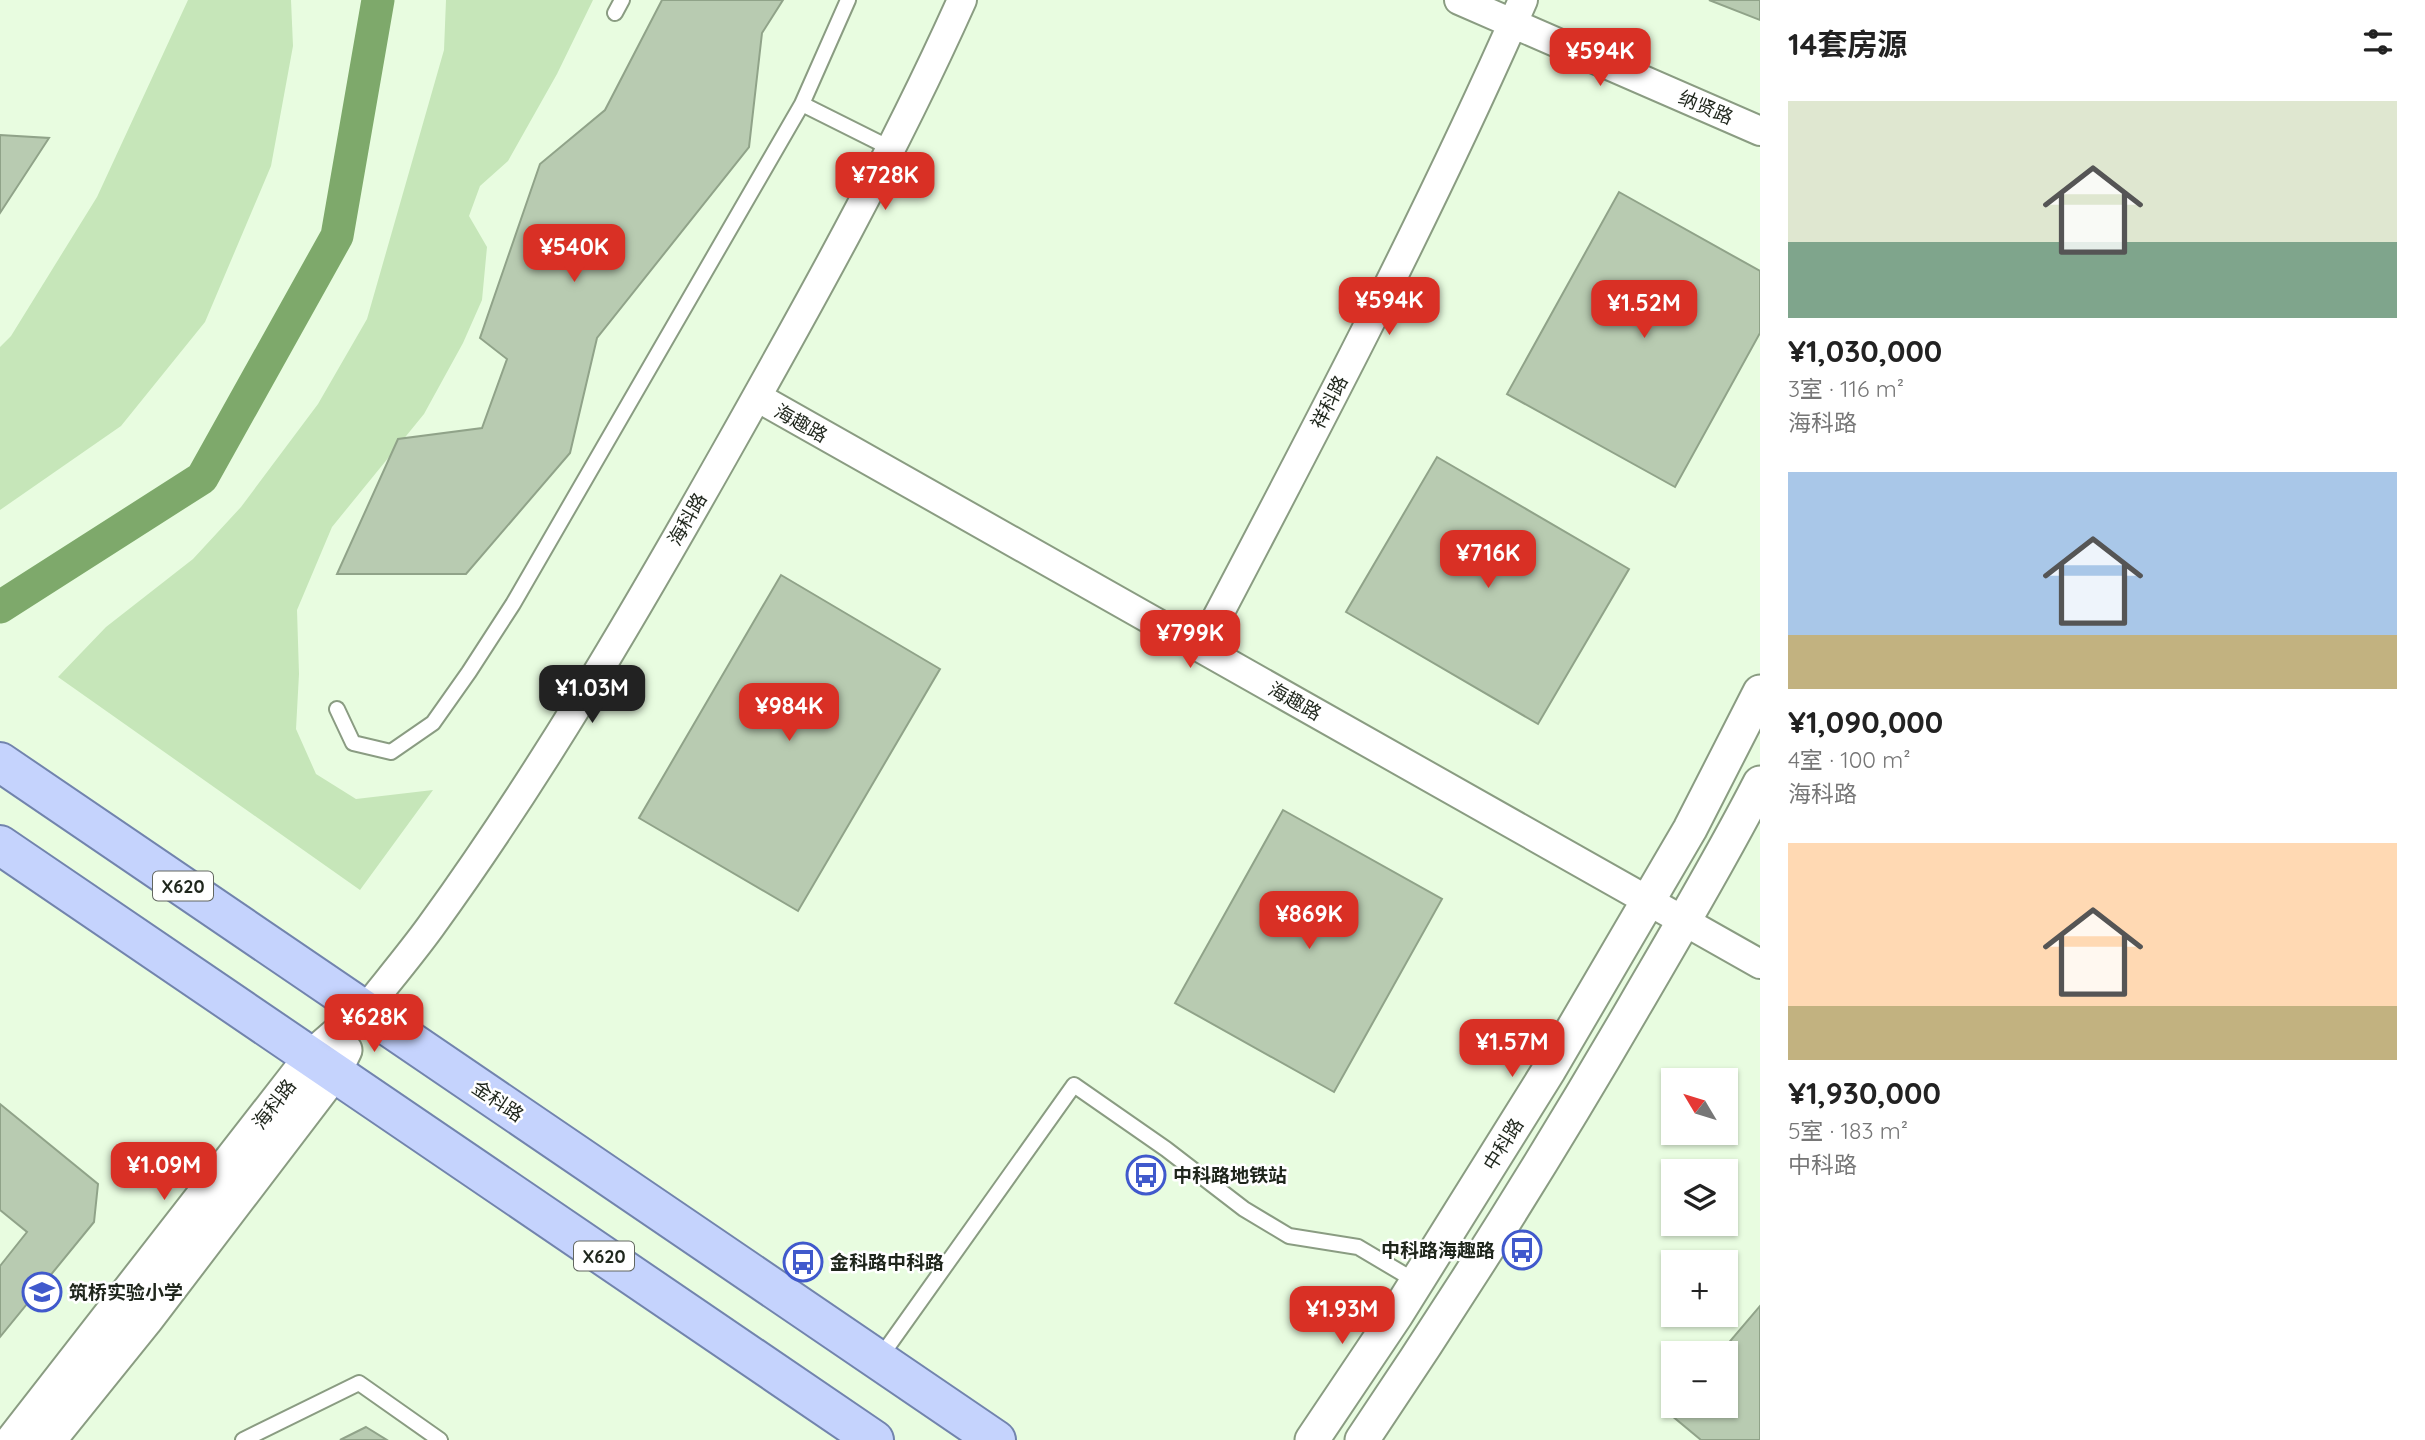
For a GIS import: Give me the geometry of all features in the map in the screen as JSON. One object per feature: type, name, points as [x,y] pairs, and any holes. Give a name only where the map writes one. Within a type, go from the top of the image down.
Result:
[{"type":"main road","name":"金科路","points":[[0,762],[996,1440]]},
{"type":"main road","name":"X620","points":[[0,845],[874,1440]]},
{"type":"street","name":"海科路","points":[[13,1440],[323,1065],[430,927],[513,804],[608,655],[809,304],[890,148],[962,0]]},
{"type":"street","name":"纳贤路","points":[[1459,0],[1518,12],[1760,131]]},
{"type":"street","name":"祥科路","points":[[1201,648],[1332,398],[1518,12]]},
{"type":"street","name":"海趣路","points":[[757,397],[1760,964]]},
{"type":"street","name":"中科路","points":[[1312,1440],[1417,1282],[1520,1118],[1690,829],[1760,692]]},
{"type":"street","points":[[1362,1440],[1431,1338],[1542,1162],[1727,849],[1760,783]]},
{"type":"street","name":"海科路","points":[[49,1440],[145,1321],[323,1065]]},
{"type":"lane","points":[[337,709],[353,743],[391,752],[433,723],[513,604],[802,104],[848,0]]},
{"type":"lane","points":[[802,104],[890,148]]},
{"type":"lane","points":[[878,1360],[1074,1085],[1166,1149],[1244,1209],[1289,1236],[1357,1247],[1417,1282]]},
{"type":"lane","points":[[243,1440],[359,1383],[440,1440]]},
{"type":"green space","points":[[188,0],[291,0],[293,46],[271,166],[205,322],[121,426],[0,510],[0,347],[11,336],[97,197]]},
{"type":"green space","points":[[446,0],[593,0],[557,74],[508,161],[480,186],[469,216],[487,247],[482,300],[463,343],[424,414],[332,527],[297,610],[299,674],[296,729],[316,774],[356,799],[433,790],[360,890],[58,677],[106,627],[193,559],[241,507],[318,404],[367,319],[444,50]]},
{"type":"building","points":[[662,0],[783,0],[762,33],[749,147],[597,338],[570,453],[466,574],[337,574],[398,439],[482,428],[507,359],[480,338],[540,164],[605,110]]},
{"type":"building","points":[[1709,0],[1760,0],[1760,20]]},
{"type":"building","points":[[0,135],[49,138],[0,213]]},
{"type":"building","points":[[1619,192],[1760,271],[1760,333],[1675,487],[1507,394]]},
{"type":"building","points":[[1437,457],[1629,569],[1538,724],[1346,612]]},
{"type":"building","points":[[781,575],[940,669],[798,911],[639,818]]},
{"type":"building","points":[[1283,810],[1442,899],[1334,1092],[1175,1003]]},
{"type":"building","points":[[0,1104],[98,1184],[94,1222],[0,1337],[0,1266],[27,1232],[0,1210]]},
{"type":"building","points":[[1760,1306],[1760,1440],[1701,1440],[1675,1418],[1738,1418],[1738,1341],[1730,1341]]},
{"type":"building","points":[[366,1427],[387,1440],[340,1440]]},
{"type":"waterway","points":[[0,607],[202,478],[337,236],[378,0]]},
{"type":"place","name":"中科路地铁站","points":[[1146,1175]]},
{"type":"place","name":"中科路海趣路","points":[[1522,1250]]},
{"type":"place","name":"金科路中科路","points":[[803,1262]]},
{"type":"place","name":"筑桥实验小学","points":[[42,1292]]}]
